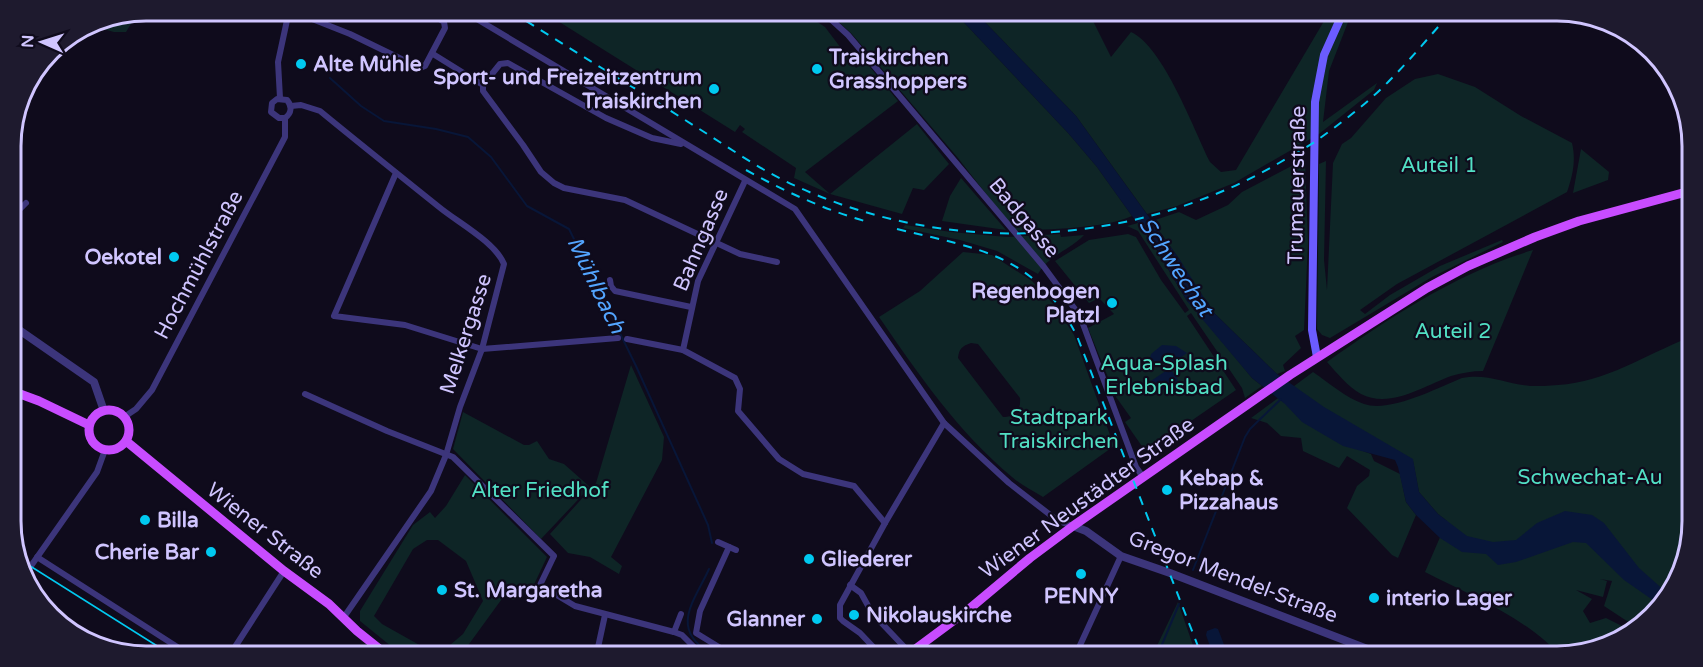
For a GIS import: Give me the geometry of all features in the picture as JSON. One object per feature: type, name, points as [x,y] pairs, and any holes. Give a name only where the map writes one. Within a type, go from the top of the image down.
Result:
[{"type":"main road","name":"Trumauerstraße","points":[[1317,357],[1312,330],[1315,102],[1324,55],[1339,21]]},
{"type":"main road","name":"Wiener Neustädter Straße","points":[[919,646],[1072,526],[1290,375],[1426,288],[1468,266],[1535,237],[1579,221],[1682,193]]},
{"type":"main road","points":[[21,394],[89,425]]},
{"type":"main road","points":[[104,411],[114,411],[124,417],[128,428],[126,441],[115,449],[105,450],[93,443],[90,438],[89,425],[95,416],[104,411]]},
{"type":"main road","name":"Wiener Straße","points":[[126,441],[284,571],[329,604],[376,646]]},
{"type":"street","points":[[280,98],[278,62],[288,21]]},
{"type":"street","points":[[317,21],[350,34],[420,68],[425,66],[433,54],[445,28],[442,21]]},
{"type":"street","points":[[480,21],[795,209],[944,423],[1009,483],[1058,521],[1072,526]]},
{"type":"street","name":"Badgasse","points":[[833,21],[848,35],[1044,267],[1080,316],[1137,467],[1143,477]]},
{"type":"street","points":[[433,54],[483,85]]},
{"type":"street","points":[[685,144],[652,138],[606,118],[508,63],[500,64],[483,85],[483,91],[524,145],[535,165],[548,178],[564,188],[625,200],[740,254],[777,262]]},
{"type":"street","points":[[285,118],[276,117],[271,109],[272,103],[280,98],[287,100],[291,106]]},
{"type":"street","name":"Melkergasse","points":[[291,106],[301,105],[320,111],[483,240],[502,260],[504,270],[482,349],[460,407],[446,455],[431,491],[344,617]]},
{"type":"street","name":"Hochmühlstraße","points":[[124,417],[136,409],[152,390],[285,137],[285,118],[290,113],[291,106]]},
{"type":"street","points":[[396,172],[334,316],[405,325],[482,349],[618,338]]},
{"type":"street","name":"Bahngasse","points":[[683,350],[698,280],[745,181]]},
{"type":"street","points":[[21,210],[26,202]]},
{"type":"street","points":[[610,280],[615,291],[691,307]]},
{"type":"street","points":[[21,331],[94,382],[104,411]]},
{"type":"street","points":[[627,339],[683,350],[735,378],[740,389],[738,411],[779,459],[803,474],[854,486],[885,523]]},
{"type":"street","points":[[305,394],[453,457],[554,556],[540,585],[575,606],[675,632],[682,635],[693,646]]},
{"type":"street","points":[[872,646],[840,618],[840,605],[944,423]]},
{"type":"street","points":[[30,567],[97,472],[105,450]]},
{"type":"street","name":"Gregor Mendel-Straße","points":[[1072,526],[1086,531],[1121,556],[1360,646]]},
{"type":"street","points":[[718,542],[736,550]]},
{"type":"street","points":[[716,646],[696,633],[700,611],[729,547]]},
{"type":"street","points":[[1080,646],[1121,556]]},
{"type":"street","points":[[37,557],[176,646]]},
{"type":"street","points":[[235,646],[284,571]]},
{"type":"street","points":[[850,585],[861,593],[872,613],[903,646]]},
{"type":"street","points":[[675,632],[681,614]]},
{"type":"street","points":[[598,646],[605,615]]},
{"type":"green space","points":[[558,21],[816,21],[825,27],[856,68],[865,61],[898,101],[805,172],[830,194],[794,178],[796,168],[742,132],[745,129],[740,125],[735,132]]},
{"type":"green space","points":[[838,21],[963,21],[1069,134],[1097,167],[1132,216],[1091,226],[1015,231],[958,158],[852,34]]},
{"type":"green space","points":[[984,21],[1093,21],[1111,57],[1131,32],[1143,40],[1166,71],[1210,162],[1221,172],[1236,170],[1324,21],[1348,21],[1329,71],[1323,122],[1377,83],[1374,90],[1319,134],[1234,183],[1177,206],[1147,214],[1076,116]]},
{"type":"green space","points":[[132,22],[126,32],[103,29]]},
{"type":"green space","name":"Auteil 1","points":[[1438,74],[1475,87],[1521,116],[1572,143],[1573,168],[1567,192],[1397,284],[1360,310],[1365,314],[1390,295],[1440,266],[1502,240],[1503,242],[1432,277],[1330,338],[1322,335],[1317,329],[1319,164],[1326,161],[1324,260],[1327,290],[1333,163],[1342,144],[1351,138],[1386,98],[1415,79]]},
{"type":"green space","points":[[917,124],[949,164],[924,190],[913,188],[902,214],[830,194]]},
{"type":"green space","points":[[1581,149],[1609,172],[1608,180],[1573,193]]},
{"type":"green space","name":"Aqua-Splash Erlebnisbad","points":[[1305,159],[1308,243],[1304,330],[1295,336],[1301,348],[1283,365],[1285,371],[1277,374],[1213,312],[1208,302],[1196,310],[1252,378],[1262,386],[1245,398],[1242,388],[1191,313],[1187,316],[1236,390],[1146,452],[1125,422],[1131,418],[1116,397],[1088,328],[1114,314],[1099,298],[1089,303],[1055,261],[1089,240],[1128,234],[1136,237],[1161,280],[1185,313],[1189,310],[1138,231],[1127,226],[1138,223],[1187,301],[1194,307],[1180,260],[1152,221],[1179,212],[1196,220],[1228,205],[1242,192]]},
{"type":"green space","points":[[961,178],[1006,230],[942,221],[950,196]]},
{"type":"green space","points":[[905,225],[1007,237],[1084,235],[1048,262],[1038,274],[997,251],[960,240],[903,228]]},
{"type":"green space","name":"Auteil 2","points":[[1533,250],[1483,371],[1455,375],[1407,394],[1384,399],[1372,398],[1356,391],[1327,362],[1426,297],[1478,270]]},
{"type":"green space","name":"Stadtpark Traiskirchen","points":[[963,252],[992,255],[1032,281],[1056,307],[1074,335],[1114,446],[1043,497],[1016,480],[992,460],[957,422],[924,381],[879,317],[920,291]],"holes":[[[971,343],[978,344],[1020,398],[1020,406],[1011,416],[1003,417],[958,358],[963,347]]]},
{"type":"green space","name":"Schwechat-Au","points":[[1682,341],[1682,529],[1680,545],[1665,584],[1645,609],[1629,623],[1604,606],[1612,581],[1600,579],[1607,581],[1603,597],[1576,590],[1592,599],[1583,611],[1590,623],[1606,618],[1623,627],[1589,642],[1573,645],[1550,646],[1515,619],[1425,572],[1447,521],[1419,492],[1413,461],[1360,450],[1371,454],[1374,461],[1400,474],[1406,502],[1416,515],[1398,558],[1392,555],[1347,508],[1357,486],[1369,476],[1370,470],[1347,456],[1339,468],[1303,451],[1301,438],[1281,436],[1267,423],[1251,418],[1313,372],[1344,394],[1364,404],[1375,406],[1413,398],[1462,378],[1480,377],[1521,385],[1551,386],[1593,379]]},
{"type":"green space","points":[[631,365],[664,437],[662,460],[611,557],[622,566],[619,574],[590,557],[568,553],[550,534],[596,483]]},
{"type":"green space","name":"Alter Friedhof","points":[[463,412],[524,445],[537,441],[549,459],[564,464],[590,487],[541,539],[453,449]]},
{"type":"green space","points":[[465,475],[547,557],[531,591],[513,600],[504,596],[468,646],[449,646],[463,634],[483,601],[466,561],[438,540],[427,540],[413,549],[374,616],[382,624],[421,646],[391,646],[360,621],[360,611],[413,525],[430,512],[435,518],[446,506]]},
{"type":"green space","points":[[1178,602],[1193,646],[1157,646]]},
{"type":"water","name":"Schwechat","points":[[963,21],[984,21],[1076,116],[1180,260],[1213,312],[1277,374],[1324,407],[1413,459],[1419,492],[1438,514],[1467,536],[1493,542],[1516,540],[1537,523],[1565,511],[1592,515],[1604,523],[1639,568],[1662,588],[1656,597],[1653,600],[1624,580],[1586,543],[1573,542],[1516,562],[1498,565],[1486,554],[1462,552],[1440,538],[1406,502],[1395,460],[1343,446],[1302,422],[1285,404],[1252,378],[1187,301],[1148,234],[1069,134]]},
{"type":"water","points":[[1162,345],[1176,346],[1187,353],[1180,358],[1176,357],[1173,362],[1169,363],[1166,360],[1158,366],[1147,369],[1151,354]]},
{"type":"water","points":[[1170,368],[1178,380],[1171,385],[1171,388],[1166,388],[1155,395],[1148,383]]},
{"type":"water","points":[[1218,629],[1225,646],[1210,646],[1207,631]]},
{"type":"waterway","name":"Mühlbach","points":[[330,78],[361,106],[384,121],[436,129],[468,137],[491,157],[527,206],[569,229],[636,366],[708,525],[712,543]]},
{"type":"waterway","points":[[1193,570],[1245,437],[1250,429],[1281,399]]},
{"type":"waterway","name":"Mühlbach","points":[[701,646],[690,633],[689,613],[709,569]]},
{"type":"waterway","points":[[1161,646],[1179,604]]},
{"type":"tram line","points":[[30,566],[157,646]]},
{"type":"railway","points":[[526,21],[744,158],[798,187],[857,210],[917,225],[979,232],[1042,233],[1103,226],[1164,212],[1223,191],[1279,163],[1316,141],[1373,97],[1444,21]]},
{"type":"railway","points":[[746,170],[806,200],[868,222]]},
{"type":"railway","points":[[897,229],[979,250],[1002,259],[1023,271],[1043,288],[1061,309],[1077,336],[1198,646]]},
{"type":"place","name":"Alte Mühle","points":[[301,64]]},
{"type":"place","name":"Traiskirchen Grasshoppers","points":[[817,69]]},
{"type":"place","name":"Sport- und Freizeitzentrum Traiskirchen","points":[[714,89]]},
{"type":"place","name":"Oekotel","points":[[174,257]]},
{"type":"place","name":"Regenbogen Platzl","points":[[1112,303]]},
{"type":"place","name":"Kebap & Pizzahaus","points":[[1167,490]]},
{"type":"place","name":"Billa","points":[[145,520]]},
{"type":"place","name":"Cherie Bar","points":[[211,552]]},
{"type":"place","name":"Gliederer","points":[[809,559]]},
{"type":"place","name":"PENNY","points":[[1081,574]]},
{"type":"place","name":"St. Margaretha","points":[[442,590]]},
{"type":"place","name":"interio Lager","points":[[1374,598]]},
{"type":"place","name":"Nikolauskirche","points":[[854,615]]},
{"type":"place","name":"Glanner","points":[[817,619]]}]
